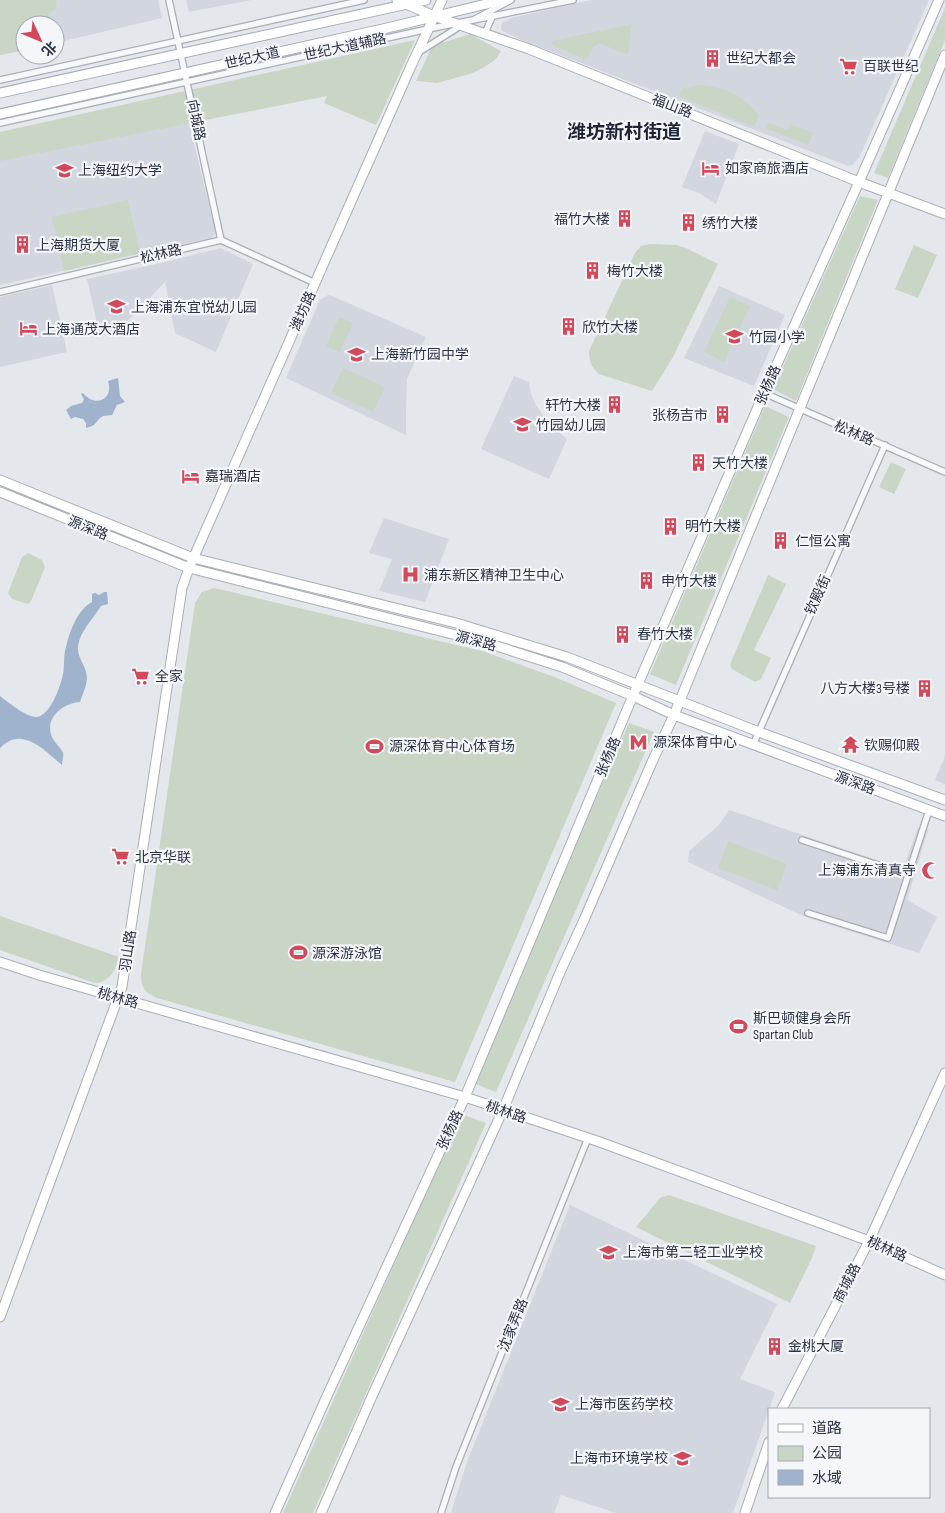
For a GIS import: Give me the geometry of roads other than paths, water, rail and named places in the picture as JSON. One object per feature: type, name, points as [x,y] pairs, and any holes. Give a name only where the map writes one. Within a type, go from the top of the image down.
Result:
[{"type":"main road","name":"世纪大道","points":[[0,93],[181,54],[401,2],[426,0]]},
{"type":"main road","name":"潍坊路","points":[[189,568],[442,0]]},
{"type":"main road","name":"世纪大道","points":[[0,114],[187,78],[503,0]]},
{"type":"main road","name":"张杨路","points":[[275,1513],[326,1396],[465,1097],[633,696],[764,393],[939,0]]},
{"type":"main road","name":"福山路","points":[[401,2],[434,16],[463,24],[538,52],[859,182],[945,214]]},
{"type":"main road","points":[[320,1513],[503,1110],[561,970],[680,702],[945,55]]},
{"type":"main road","name":"源深路","points":[[0,480],[193,558],[456,623],[567,658],[758,732],[945,800]]},
{"type":"main road","name":"源深路","points":[[0,492],[189,568],[484,642],[562,667],[674,715],[945,816]]},
{"type":"main road","name":"羽山路","points":[[0,1317],[118,998],[124,976],[182,588],[189,568]]},
{"type":"main road","name":"桃林路","points":[[0,962],[118,998],[465,1097],[588,1138],[869,1241],[945,1275]]},
{"type":"main road","name":"商城路","points":[[783,1408],[869,1241],[945,1074]]},
{"type":"main road","points":[[745,1513],[768,1445]]},
{"type":"street","name":"向城路","points":[[169,0],[222,240]]},
{"type":"street","points":[[0,80],[364,0]]},
{"type":"street","points":[[417,53],[463,24],[511,0]]},
{"type":"street","name":"世纪大道辅路","points":[[0,123],[187,78],[428,29],[463,24],[573,0]]},
{"type":"street","points":[[485,33],[492,17]]},
{"type":"street","points":[[222,240],[315,283]]},
{"type":"street","name":"松林路","points":[[0,292],[222,240]]},
{"type":"street","name":"松林路","points":[[764,393],[945,472]]},
{"type":"street","name":"钦殿街","points":[[753,745],[885,445]]},
{"type":"street","points":[[808,913],[888,938],[929,810]]},
{"type":"street","points":[[802,840],[908,874]]},
{"type":"street","name":"沈家弄路","points":[[441,1513],[459,1458],[588,1138]]},
{"type":"water","points":[[118,378],[120,396],[125,402],[117,405],[112,415],[103,416],[94,425],[86,428],[86,423],[83,419],[75,417],[71,419],[66,410],[71,406],[82,403],[84,399],[81,394],[83,393],[93,400],[102,400],[108,393],[108,381]]},
{"type":"water","points":[[107,592],[108,604],[101,606],[84,630],[79,641],[79,653],[87,676],[80,702],[67,705],[57,713],[51,724],[52,737],[63,753],[62,765],[33,742],[25,739],[16,739],[0,748],[0,696],[27,715],[36,717],[46,712],[54,700],[60,685],[64,671],[65,650],[75,622],[82,610],[92,602],[92,594],[99,595]]},
{"type":"place","name":"世纪大都会","points":[[712,58]]},
{"type":"place","name":"百联世纪","points":[[849,66]]},
{"type":"place","name":"如家商旅酒店","points":[[711,168]]},
{"type":"place","name":"上海纽约大学","points":[[64,170]]},
{"type":"place","name":"福竹大楼","points":[[624,219]]},
{"type":"place","name":"绣竹大楼","points":[[688,223]]},
{"type":"place","name":"上海期货大厦","points":[[22,245]]},
{"type":"place","name":"梅竹大楼","points":[[593,271]]},
{"type":"place","name":"上海浦东宜悦幼儿园","points":[[117,307]]},
{"type":"place","name":"欣竹大楼","points":[[568,327]]},
{"type":"place","name":"上海通茂大酒店","points":[[28,329]]},
{"type":"place","name":"竹园小学","points":[[735,337]]},
{"type":"place","name":"上海新竹园中学","points":[[357,354]]},
{"type":"place","name":"轩竹大楼","points":[[615,405]]},
{"type":"place","name":"张杨吉市","points":[[722,415]]},
{"type":"place","name":"竹园幼儿园","points":[[522,425]]},
{"type":"place","name":"天竹大楼","points":[[698,463]]},
{"type":"place","name":"嘉瑞酒店","points":[[191,476]]},
{"type":"place","name":"明竹大楼","points":[[671,526]]},
{"type":"place","name":"仁恒公寓","points":[[781,541]]},
{"type":"place","name":"浦东新区精神卫生中心","points":[[410,575]]},
{"type":"place","name":"申竹大楼","points":[[647,581]]},
{"type":"place","name":"春竹大楼","points":[[623,634]]},
{"type":"place","name":"全家","points":[[141,676]]},
{"type":"place","name":"八方大楼3号楼","points":[[924,688]]},
{"type":"place","name":"源深体育中心","points":[[639,742]]},
{"type":"place","name":"钦赐仰殿","points":[[850,745]]},
{"type":"place","name":"源深体育中心体育场","points":[[375,746]]},
{"type":"place","name":"北京华联","points":[[121,857]]},
{"type":"place","name":"上海浦东清真寺","points":[[930,870]]},
{"type":"place","name":"源深游泳馆","points":[[298,953]]},
{"type":"place","name":"斯巴顿健身会所 Spartan Club","points":[[739,1026]]},
{"type":"place","name":"上海市第二轻工业学校","points":[[609,1252]]},
{"type":"place","name":"金桃大厦","points":[[774,1346]]},
{"type":"place","name":"上海市医药学校","points":[[561,1404]]},
{"type":"place","name":"上海市环境学校","points":[[682,1458]]},
{"type":"district","name":"潍坊新村街道","points":[[624,132]]}]
